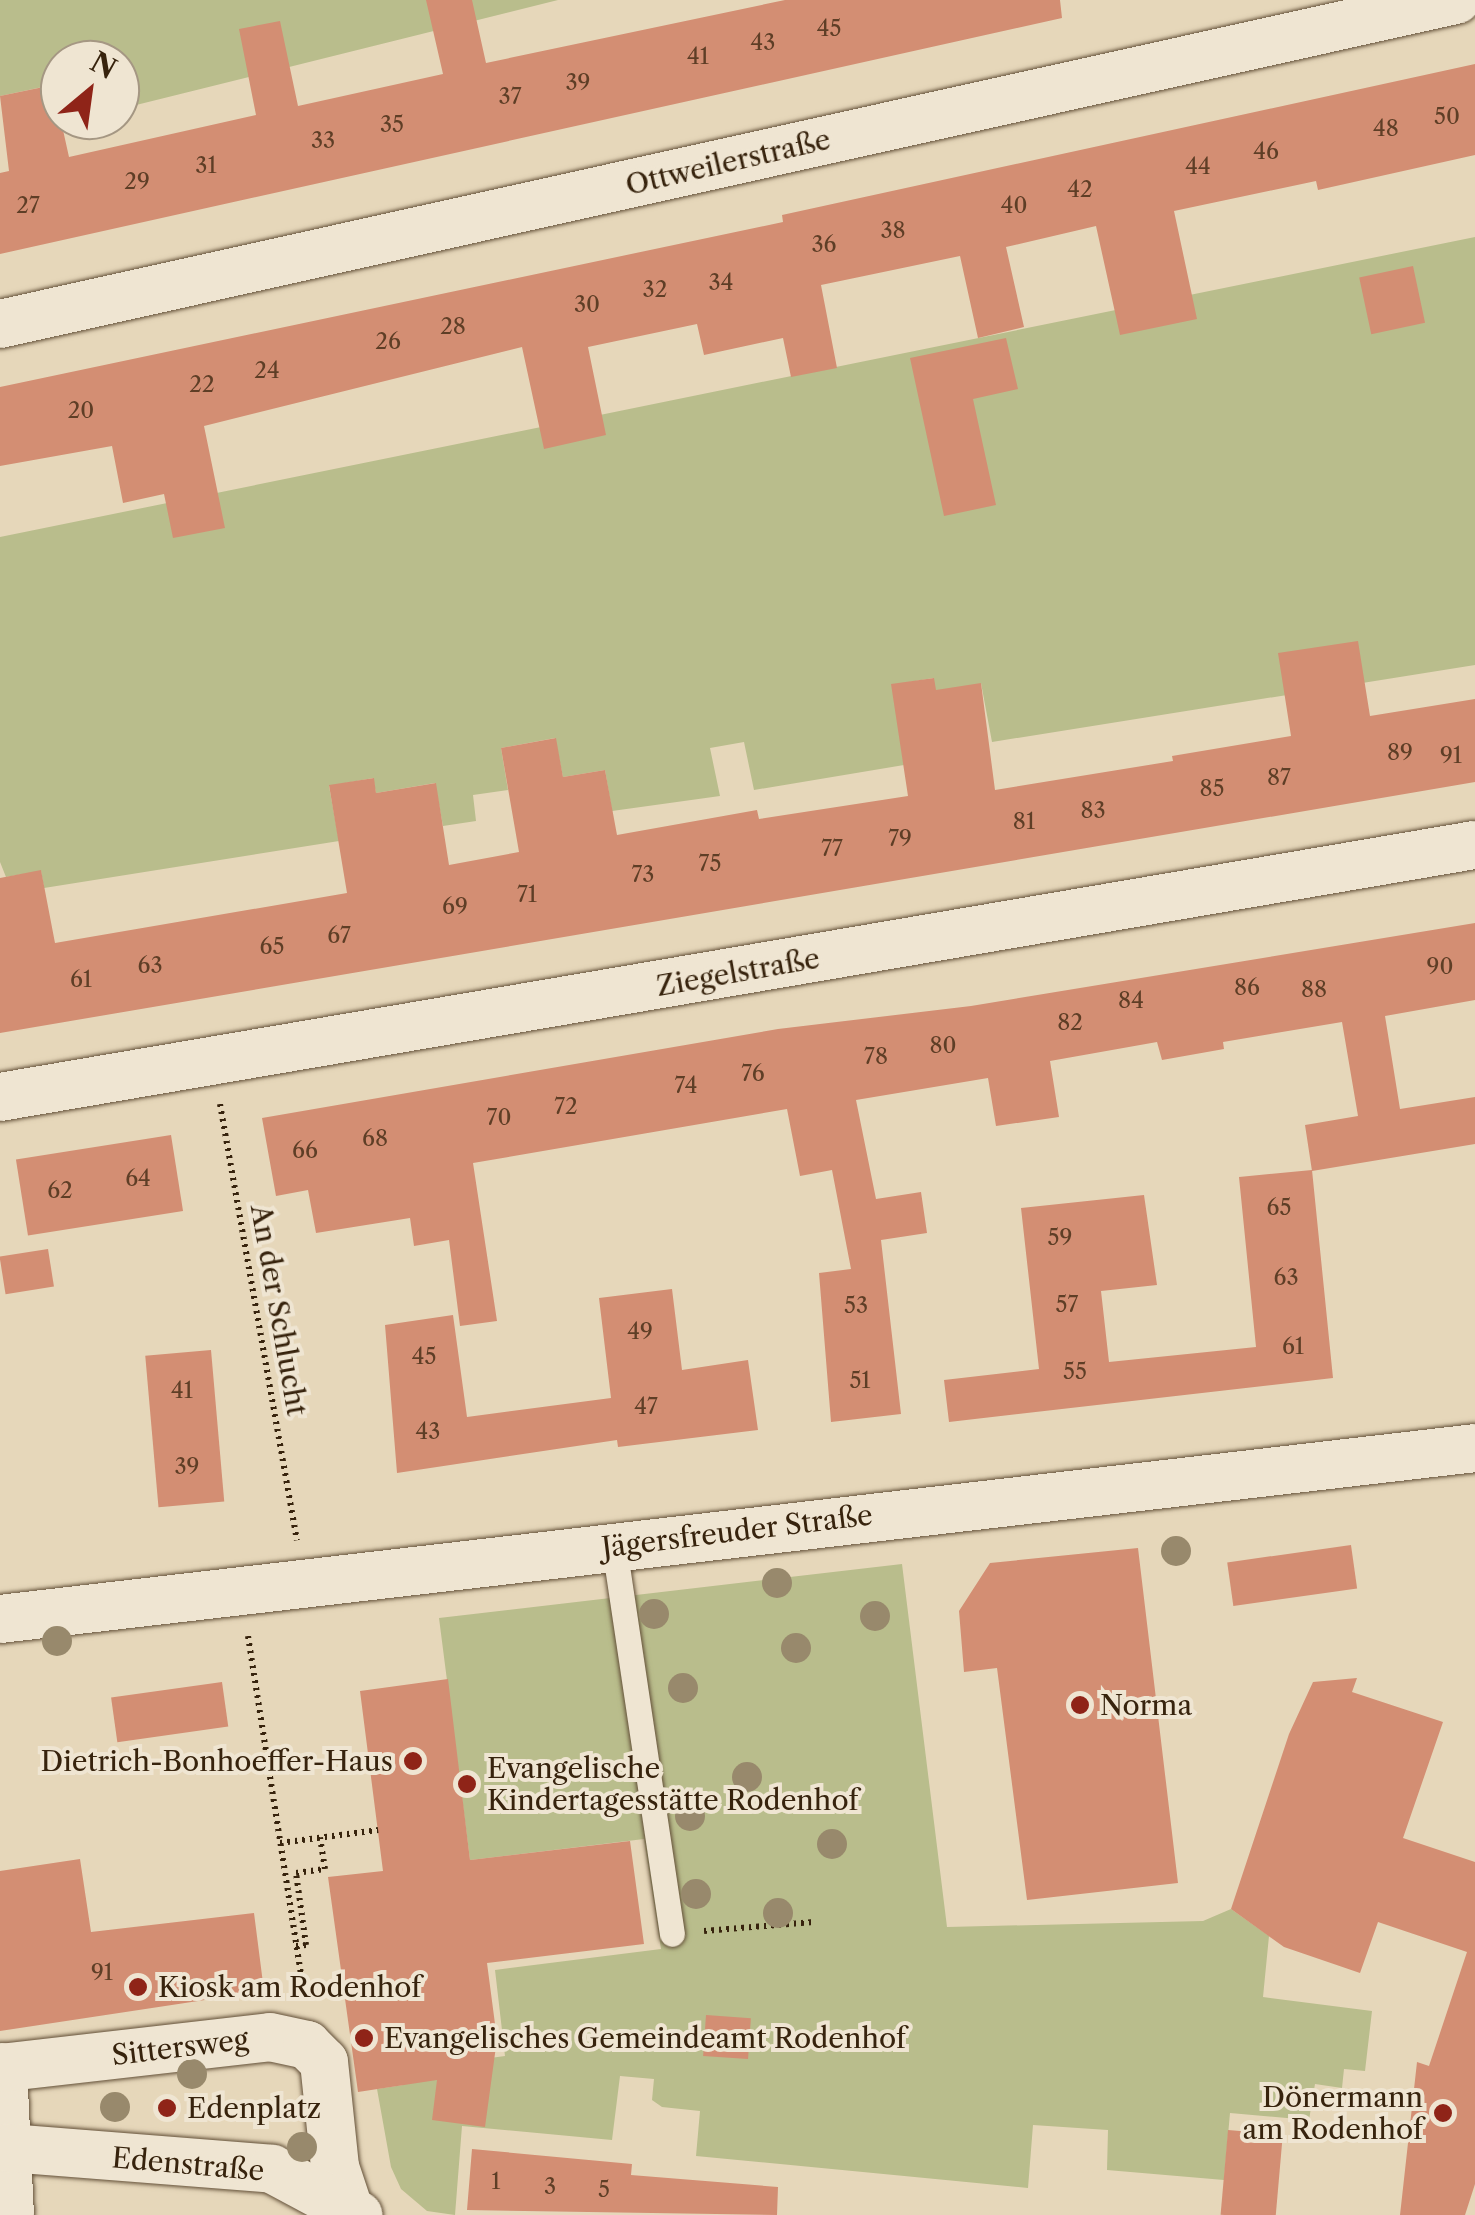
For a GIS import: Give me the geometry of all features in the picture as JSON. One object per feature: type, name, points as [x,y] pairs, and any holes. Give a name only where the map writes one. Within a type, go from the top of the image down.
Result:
[{"type":"street","name":"Ottweilerstraße","points":[[0,324],[1456,0]]},
{"type":"street","name":"Ziegelstraße","points":[[0,1097],[1475,845]]},
{"type":"street","name":"Jägersfreuder Straße","points":[[0,1619],[1475,1448]]},
{"type":"street","name":"Sittersweg","points":[[2,2068],[270,2037],[307,2045]]},
{"type":"street","points":[[307,2045],[324,2062],[335,2167],[354,2212]]},
{"type":"street","points":[[2,2068],[10,2215]]},
{"type":"street","name":"Edenstraße","points":[[8,2148],[272,2169],[354,2212]]},
{"type":"lane","points":[[614,1546],[672,1934]]},
{"type":"path","name":"An der Schlucht","points":[[219,1101],[298,1546]]},
{"type":"path","points":[[248,1636],[296,1946],[307,2045]]},
{"type":"path","points":[[280,1843],[378,1830]]},
{"type":"path","points":[[296,1946],[306,1945],[296,1873],[325,1870],[320,1837]]},
{"type":"path","points":[[672,1934],[814,1922]]},
{"type":"green space","points":[[0,0],[558,0],[140,104],[140,40],[40,40],[40,88],[0,96]]},
{"type":"green space","points":[[1475,237],[1475,665],[992,742],[981,683],[941,723],[933,678],[892,685],[904,765],[754,790],[744,742],[710,748],[720,796],[612,811],[605,770],[563,777],[555,738],[501,748],[508,790],[473,795],[476,821],[443,826],[435,783],[376,793],[373,778],[329,786],[339,841],[44,888],[41,871],[6,877],[0,862],[0,537]]},
{"type":"green space","points":[[902,1564],[947,1927],[1203,1921],[1231,1909],[1269,1936],[1263,1997],[1372,2011],[1365,2071],[1344,2069],[1342,2088],[1315,2084],[1309,2120],[1230,2113],[1224,2180],[1107,2170],[1108,2130],[1033,2125],[1028,2188],[696,2156],[700,2111],[662,2107],[652,2100],[654,2079],[620,2076],[612,2140],[462,2126],[455,2215],[427,2211],[401,2189],[391,2167],[377,2089],[403,2085],[401,2070],[505,2056],[495,1970],[661,1949],[644,1839],[470,1860],[439,1618]]},
{"type":"building","points":[[426,0],[472,0],[486,63],[785,0],[1060,0],[1062,18],[0,254],[0,173],[9,171],[0,96],[40,88],[40,140],[65,140],[69,157],[256,115],[239,29],[280,21],[298,106],[443,74]]},
{"type":"building","points":[[1475,64],[1475,155],[1318,190],[1316,181],[1174,211],[1197,319],[1120,335],[1096,226],[1006,247],[1024,327],[978,338],[960,256],[821,285],[837,368],[791,377],[783,338],[704,355],[697,324],[588,347],[606,435],[544,449],[522,347],[204,426],[225,528],[173,538],[164,494],[123,503],[112,446],[0,466],[0,387],[783,222],[782,215]]},
{"type":"building","points":[[1413,266],[1425,323],[1371,334],[1359,277]]},
{"type":"building","points":[[1006,338],[1018,389],[973,399],[996,505],[944,516],[910,358]]},
{"type":"building","points":[[1358,641],[1370,716],[1475,699],[1475,782],[0,1033],[0,878],[41,870],[55,943],[347,893],[329,785],[374,778],[376,793],[436,783],[449,865],[519,852],[501,748],[556,738],[563,777],[605,770],[617,835],[757,810],[759,819],[908,796],[891,684],[934,678],[936,690],[981,683],[995,790],[1173,761],[1172,756],[1291,736],[1278,653]]},
{"type":"building","points":[[1475,923],[1475,1000],[1385,1016],[1400,1109],[1475,1097],[1475,1144],[1312,1171],[1305,1125],[1358,1116],[1342,1022],[1223,1042],[1224,1049],[1162,1060],[1157,1042],[1050,1061],[1059,1117],[996,1126],[988,1078],[856,1100],[876,1199],[921,1192],[927,1233],[881,1240],[901,1414],[831,1422],[819,1273],[851,1269],[832,1170],[800,1176],[787,1109],[473,1163],[497,1321],[460,1326],[449,1240],[414,1246],[410,1218],[316,1233],[308,1190],[276,1196],[262,1118],[778,1029],[971,1006]]},
{"type":"building","points":[[171,1135],[183,1211],[28,1236],[16,1160]]},
{"type":"building","points":[[1312,1170],[1333,1378],[949,1422],[944,1380],[1039,1369],[1021,1208],[1144,1195],[1157,1285],[1101,1291],[1109,1362],[1256,1347],[1239,1177]]},
{"type":"building","points":[[48,1249],[54,1287],[6,1294],[0,1257]]},
{"type":"building","points":[[672,1289],[682,1370],[748,1360],[758,1430],[618,1447],[617,1440],[397,1473],[385,1325],[453,1315],[467,1417],[611,1398],[599,1298]]},
{"type":"building","points":[[211,1350],[224,1501],[158,1507],[145,1356]]},
{"type":"building","points":[[1351,1545],[1357,1589],[1233,1606],[1227,1562]]},
{"type":"building","name":"Norma","points":[[1138,1548],[1178,1883],[1027,1900],[997,1668],[964,1672],[959,1611],[990,1563]]},
{"type":"building","points":[[1357,1678],[1352,1692],[1443,1722],[1403,1838],[1475,1862],[1475,2184],[1465,2215],[1400,2215],[1417,2062],[1429,2066],[1467,1952],[1378,1922],[1360,1973],[1284,1947],[1231,1909],[1289,1734],[1313,1682]]},
{"type":"building","points":[[448,1679],[470,1860],[630,1841],[644,1944],[487,1963],[497,2039],[485,2127],[432,2120],[437,2080],[358,2092],[328,1877],[383,1871],[360,1691]]},
{"type":"building","points":[[222,1682],[228,1727],[117,1742],[111,1698]]},
{"type":"building","points":[[80,1859],[91,1932],[254,1913],[264,1991],[0,2031],[0,1871]]},
{"type":"building","points":[[706,2015],[751,2018],[748,2059],[703,2056]]},
{"type":"building","points":[[1228,2130],[1283,2135],[1276,2215],[1221,2215]]},
{"type":"building","points":[[472,2149],[632,2164],[631,2175],[778,2187],[777,2215],[467,2210]]},
{"type":"place","name":"Norma","points":[[1080,1705]]},
{"type":"place","name":"Dietrich-Bonhoeffer-Haus","points":[[413,1761]]},
{"type":"place","name":"Evangelische Kindertagesstätte Rodenhof","points":[[467,1784]]},
{"type":"place","name":"Kiosk am Rodenhof","points":[[138,1987]]},
{"type":"place","name":"Evangelisches Gemeindeamt Rodenhof","points":[[364,2038]]},
{"type":"place","name":"Edenplatz","points":[[167,2108]]},
{"type":"place","name":"Dönermann am Rodenhof","points":[[1443,2113]]}]
